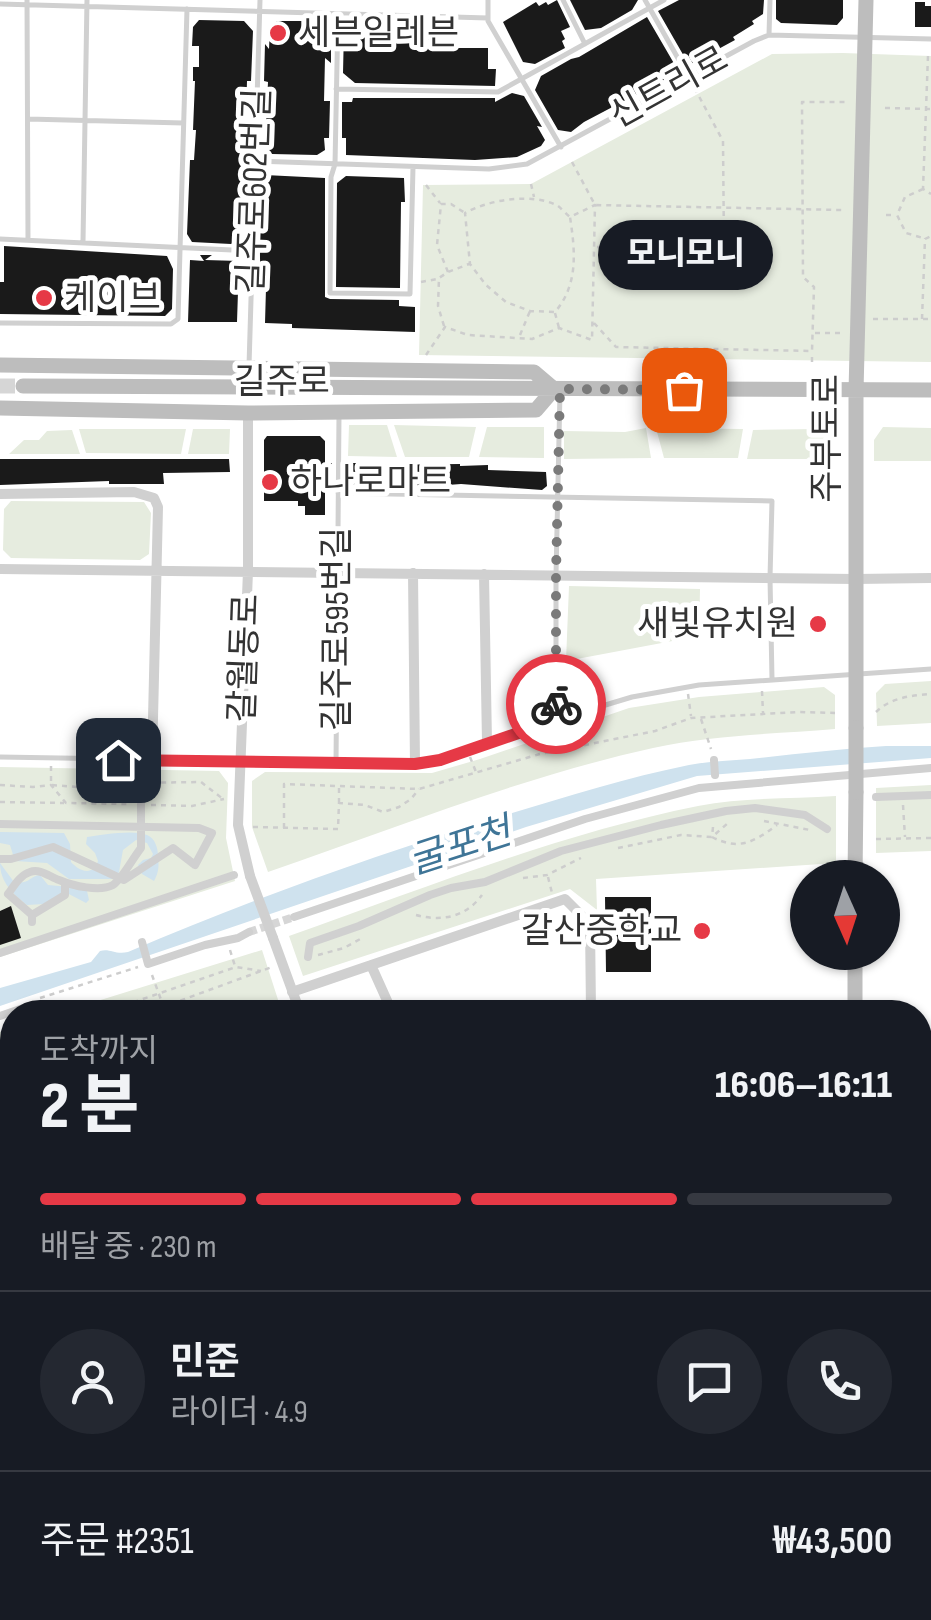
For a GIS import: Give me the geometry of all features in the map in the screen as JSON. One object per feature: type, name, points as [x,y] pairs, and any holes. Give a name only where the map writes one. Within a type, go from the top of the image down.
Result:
[{"type":"main road","name":"주부토로","points":[[856,860],[856,391],[866,0]]},
{"type":"main road","name":"길주로","points":[[4,368],[534,372],[557,389]]},
{"type":"main road","name":"길주로","points":[[23,386],[931,390]]},
{"type":"main road","name":"길주로","points":[[7,408],[248,412],[536,410],[557,389]]},
{"type":"main road","points":[[0,398],[7,408]]},
{"type":"main road","points":[[855,970],[855,1000]]},
{"type":"street","name":"갈월동로","points":[[248,412],[248,571],[238,825],[250,876],[295,1000]]},
{"type":"street","points":[[0,494],[134,492],[154,498],[158,508],[152,761]]},
{"type":"street","points":[[0,569],[931,578]]},
{"type":"street","points":[[414,574],[415,764]]},
{"type":"street","points":[[484,574],[486,744]]},
{"type":"street","points":[[714,760],[715,775]]},
{"type":"street","points":[[294,917],[585,820],[699,788],[931,768]]},
{"type":"street","points":[[876,797],[931,796]]},
{"type":"street","points":[[113,874],[141,848],[141,804]]},
{"type":"street","points":[[308,957],[310,943],[430,895],[485,882],[561,851],[593,848],[661,825],[755,808],[805,815],[827,829]]},
{"type":"street","points":[[0,824],[198,828],[212,833],[194,866],[173,848],[124,880],[54,846],[0,859]]},
{"type":"street","points":[[65,887],[32,918],[6,891],[29,872],[39,871],[65,887],[104,889],[118,882],[113,874]]},
{"type":"street","points":[[0,952],[234,875]]},
{"type":"street","points":[[292,992],[565,899],[590,924],[591,1000]]},
{"type":"street","points":[[142,942],[148,964],[249,932]]},
{"type":"street","points":[[370,966],[386,1000]]},
{"type":"lane","name":"길주로602번길","points":[[249,370],[260,0]]},
{"type":"lane","points":[[488,0],[488,18],[561,148]]},
{"type":"lane","points":[[563,0],[585,44]]},
{"type":"lane","points":[[645,0],[688,77]]},
{"type":"lane","points":[[336,90],[498,92],[664,0]]},
{"type":"lane","points":[[769,35],[770,0]]},
{"type":"lane","points":[[27,3],[28,239]]},
{"type":"lane","points":[[0,4],[87,3],[488,18]]},
{"type":"lane","points":[[83,242],[87,3]]},
{"type":"lane","points":[[0,323],[172,324],[178,320],[186,9]]},
{"type":"lane","points":[[338,14],[330,293],[410,294],[414,167]]},
{"type":"lane","name":"신트리로","points":[[256,162],[509,168],[561,148],[769,35],[931,39]]},
{"type":"lane","points":[[28,119],[184,123]]},
{"type":"lane","points":[[0,239],[253,250]]},
{"type":"lane","points":[[556,720],[557,389]]},
{"type":"lane","name":"길주로595번길","points":[[336,764],[339,412]]},
{"type":"lane","name":"길주로595번길","points":[[338,493],[772,501],[770,578]]},
{"type":"lane","points":[[770,578],[772,680]]},
{"type":"lane","points":[[0,758],[415,764],[440,760],[632,698],[688,687],[931,669]]},
{"type":"path","points":[[923,189],[928,56]]},
{"type":"path","points":[[594,247],[724,249],[723,141],[688,77]]},
{"type":"path","points":[[812,362],[814,287],[803,276],[802,102],[846,102]]},
{"type":"path","points":[[885,108],[928,109]]},
{"type":"path","points":[[444,328],[468,335],[532,339],[559,328],[592,340],[595,205],[572,162]]},
{"type":"path","points":[[531,184],[534,198]]},
{"type":"path","points":[[426,185],[440,204],[436,246],[448,272]]},
{"type":"path","points":[[923,189],[931,194]]},
{"type":"path","points":[[897,214],[906,196],[923,189]]},
{"type":"path","points":[[465,214],[482,203],[534,198],[557,206],[570,217],[576,254],[562,303],[555,312]]},
{"type":"path","points":[[440,204],[451,204],[465,214],[470,264],[486,285],[506,302],[530,311],[555,312]]},
{"type":"path","points":[[570,217],[595,205],[842,210]]},
{"type":"path","points":[[886,215],[897,214]]},
{"type":"path","points":[[897,214],[906,233],[925,239],[931,236]]},
{"type":"path","points":[[922,319],[925,239]]},
{"type":"path","points":[[421,282],[470,264]]},
{"type":"path","points":[[426,355],[444,328],[438,306],[438,278]]},
{"type":"path","points":[[519,337],[530,311]]},
{"type":"path","points":[[555,312],[559,328]]},
{"type":"path","points":[[872,319],[931,319]]},
{"type":"path","points":[[592,322],[616,347],[812,351]]},
{"type":"path","points":[[812,333],[858,334]]},
{"type":"path","points":[[761,681],[763,715]]},
{"type":"path","points":[[688,687],[691,718]]},
{"type":"path","points":[[876,712],[885,703],[931,694]]},
{"type":"path","points":[[284,828],[284,784],[420,789],[526,758],[655,731],[691,718],[835,713]]},
{"type":"path","points":[[566,717],[576,746]]},
{"type":"path","points":[[701,717],[708,738]]},
{"type":"path","points":[[466,750],[477,774]]},
{"type":"path","points":[[51,759],[51,785]]},
{"type":"path","points":[[0,785],[104,789],[130,783],[201,782],[224,800]]},
{"type":"path","points":[[252,828],[338,829],[339,786]]},
{"type":"path","points":[[339,803],[365,805],[383,812],[399,807],[420,789]]},
{"type":"path","points":[[903,797],[905,838]]},
{"type":"path","points":[[0,802],[66,802]]},
{"type":"path","points":[[712,836],[734,818]]},
{"type":"path","points":[[764,821],[804,830],[827,829]]},
{"type":"path","points":[[517,878],[548,875],[593,848],[640,845],[681,835],[712,836],[737,845],[759,838],[779,824]]},
{"type":"path","points":[[876,839],[931,838]]},
{"type":"path","points":[[548,875],[552,894]]},
{"type":"path","points":[[416,915],[455,916],[467,911],[482,895]]},
{"type":"path","points":[[308,957],[344,948],[366,936]]},
{"type":"path","points":[[228,940],[236,968]]},
{"type":"path","points":[[41,1000],[148,964],[161,1000]]},
{"type":"path","points":[[183,1000],[282,965]]},
{"type":"path","points":[[138,1000],[236,968],[262,971]]},
{"type":"shaded area","points":[[772,54],[931,56],[931,362],[419,355],[423,185],[531,184]]},
{"type":"shaded area","points":[[349,425],[387,425],[397,457],[348,456]]},
{"type":"shaded area","points":[[394,425],[476,427],[469,457],[405,457]]},
{"type":"shaded area","points":[[487,427],[544,427],[544,458],[479,457]]},
{"type":"shaded area","points":[[883,427],[931,428],[931,461],[874,461],[874,440]]},
{"type":"shaded area","points":[[646,428],[651,458],[564,459],[564,431],[625,432]]},
{"type":"shaded area","points":[[656,428],[743,429],[738,458],[664,458]]},
{"type":"shaded area","points":[[79,429],[186,429],[181,454],[86,453]]},
{"type":"shaded area","points":[[193,429],[230,429],[229,454],[188,454]]},
{"type":"shaded area","points":[[817,429],[828,441],[829,459],[747,459],[753,430]]},
{"type":"shaded area","points":[[72,430],[80,454],[9,454],[24,440],[39,440],[47,431]]},
{"type":"shaded area","points":[[11,501],[144,502],[151,513],[149,554],[140,560],[11,558],[3,550],[4,509]]},
{"type":"shaded area","points":[[569,586],[700,589],[699,636],[566,661]]},
{"type":"shaded area","points":[[931,681],[931,723],[877,726],[876,693],[885,684]]},
{"type":"shaded area","points":[[824,687],[835,695],[835,729],[698,740],[604,760],[459,804],[268,872],[252,827],[252,781],[265,772],[432,773],[629,708],[699,697]]},
{"type":"shaded area","points":[[0,767],[219,771],[228,783],[226,838],[235,881],[0,957]]},
{"type":"shaded area","points":[[931,785],[931,851],[876,853],[876,788]]},
{"type":"shaded area","points":[[836,796],[836,860],[790,860],[790,866],[596,879],[597,910],[570,889],[303,976],[289,936],[594,832],[732,801]]},
{"type":"shaded area","points":[[262,950],[278,1000],[101,1000]]},
{"type":"water","name":"굴포천","points":[[886,746],[931,746],[931,758],[697,776],[526,827],[18,1000],[0,1000],[0,988],[91,962],[100,951],[128,952],[358,863],[570,796],[697,764]]},
{"type":"water","points":[[0,832],[64,833],[70,844],[71,862],[86,871],[98,861],[86,844],[87,837],[141,833],[156,844],[158,872],[154,881],[142,874],[138,865],[153,854],[147,843],[136,840],[123,850],[115,879],[69,879],[47,863],[15,861],[10,845],[0,843]]},
{"type":"water","points":[[0,863],[14,882],[40,875],[48,885],[87,891],[89,900],[86,903],[67,893],[44,904],[27,905],[5,882]]},
{"type":"building","points":[[557,0],[570,27],[561,31],[565,48],[535,64],[523,62],[503,22],[536,2],[539,6]]},
{"type":"building","points":[[570,0],[638,0],[632,10],[601,28],[585,30]]},
{"type":"building","points":[[679,0],[764,0],[763,14],[733,37],[735,40],[689,65],[658,11]]},
{"type":"building","points":[[776,0],[843,0],[843,18],[837,25],[781,23],[776,19]]},
{"type":"building","points":[[915,2],[931,6],[931,27],[915,27]]},
{"type":"building","points":[[647,17],[679,72],[571,132],[558,130],[535,90],[541,76]]},
{"type":"building","points":[[199,20],[244,21],[253,31],[241,182],[240,216],[247,217],[247,228],[241,227],[240,238],[231,244],[192,242],[187,234],[190,160],[194,160],[196,130],[193,67],[199,67],[199,46],[192,46],[193,27]]},
{"type":"building","points":[[277,21],[320,21],[331,33],[331,63],[325,58],[324,101],[330,101],[329,138],[324,138],[325,150],[317,155],[272,154],[265,146],[265,44],[269,49],[270,27]]},
{"type":"building","points":[[352,24],[430,28],[429,48],[488,48],[488,69],[496,69],[495,86],[355,83],[343,73],[344,29]]},
{"type":"building","points":[[512,93],[524,96],[545,140],[541,146],[517,157],[475,160],[346,155],[342,102],[352,102],[353,98],[495,98],[495,102]]},
{"type":"building","points":[[265,175],[325,178],[325,297],[399,300],[399,306],[415,307],[415,332],[292,328],[292,324],[265,323],[266,288],[261,288],[259,228]]},
{"type":"building","points":[[346,176],[404,178],[400,288],[336,287],[337,183]]},
{"type":"building","points":[[4,246],[167,256],[173,269],[172,309],[165,316],[0,314]]},
{"type":"building","points":[[200,255],[212,255],[205,260],[239,261],[237,322],[188,322],[190,260],[204,261]]},
{"type":"building","points":[[267,436],[320,436],[325,441],[325,463],[332,463],[332,484],[325,483],[325,515],[305,515],[305,506],[298,506],[298,501],[264,501]]},
{"type":"building","points":[[0,459],[229,459],[230,472],[163,473],[164,484],[109,481],[0,485]]},
{"type":"building","points":[[345,463],[488,465],[488,470],[546,472],[547,486],[542,490],[461,484],[403,488],[345,484]]},
{"type":"building","points":[[605,897],[651,897],[651,972],[606,972]]},
{"type":"building","points":[[11,906],[21,938],[0,945],[0,911]]},
{"type":"tunnel","points":[[0,386],[23,386]]},
{"type":"tunnel","points":[[249,932],[294,917]]},
{"type":"way so far","points":[[556,704],[560,389],[684,390]]},
{"type":"place","name":"세븐일레븐","points":[[278,33]]},
{"type":"place","name":"케이브","points":[[44,298]]},
{"type":"place","name":"모니모니","points":[[684,390]]},
{"type":"place","name":"하나로마트","points":[[270,482]]},
{"type":"place","name":"새빛유치원","points":[[818,624]]},
{"type":"place","name":"갈산중학교","points":[[702,931]]},
{"type":"route","points":[[118,760],[415,764],[440,760],[556,720],[556,704]]}]
